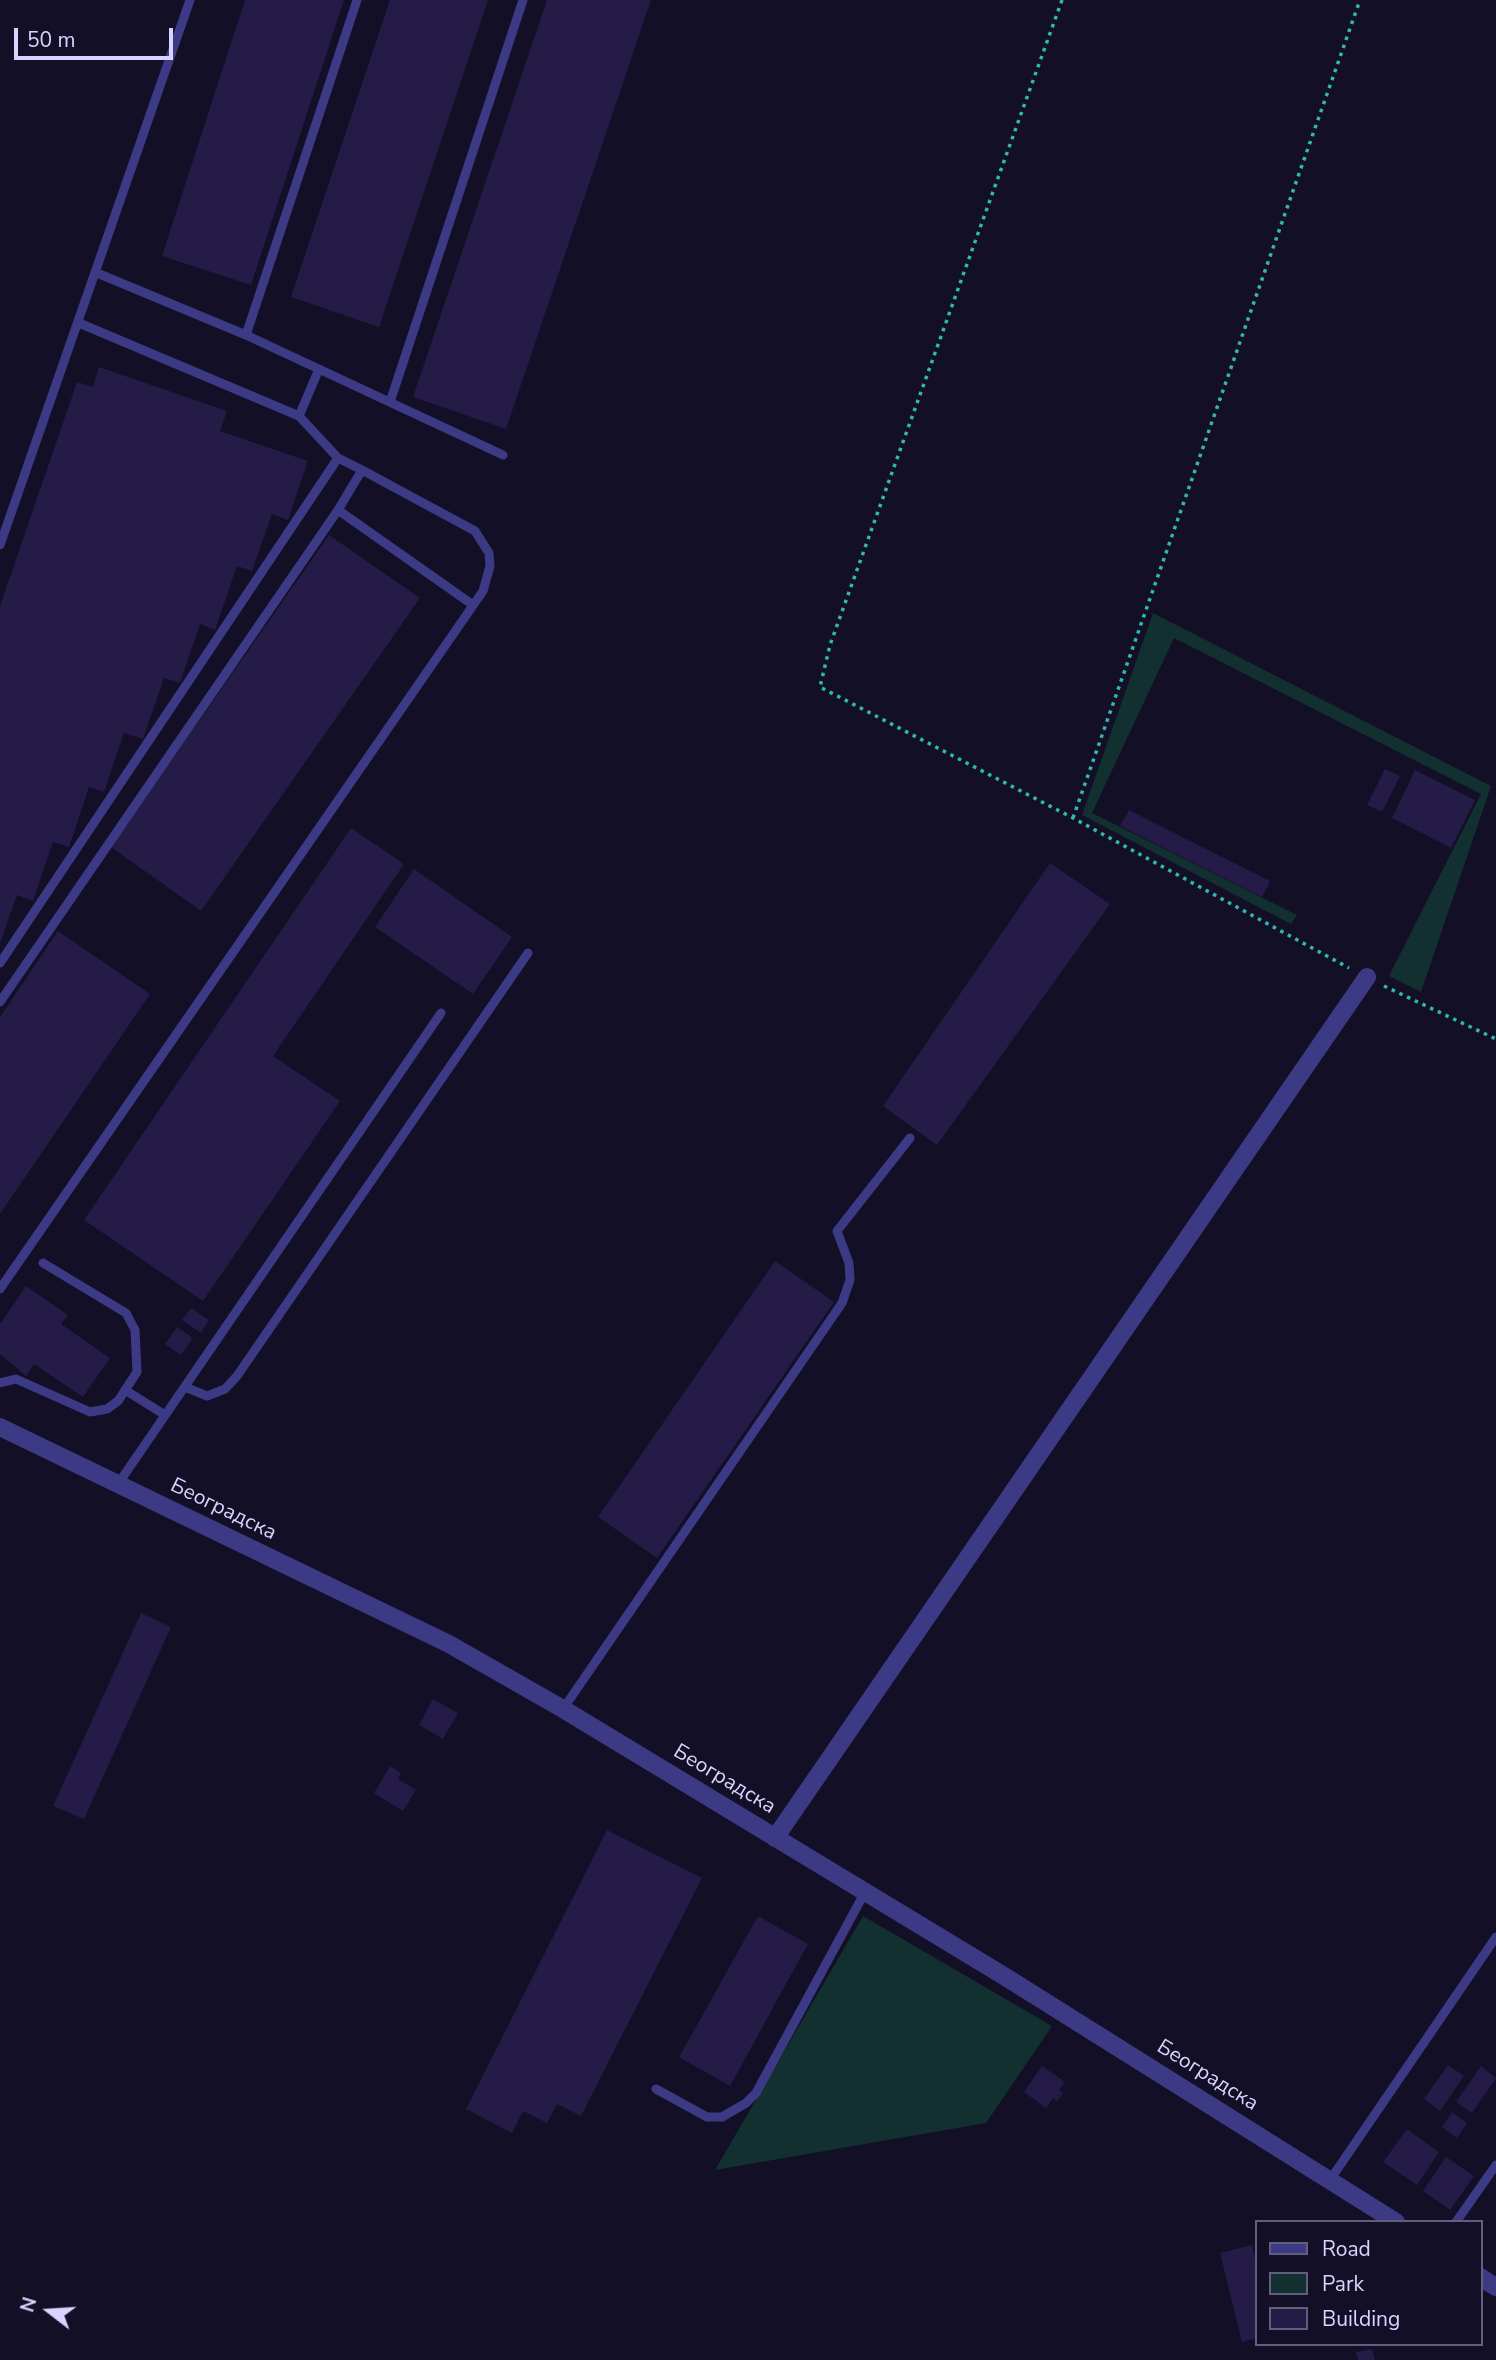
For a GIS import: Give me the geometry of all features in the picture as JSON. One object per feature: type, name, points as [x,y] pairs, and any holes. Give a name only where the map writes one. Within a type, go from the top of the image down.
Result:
[{"type":"street","points":[[775,1838],[1367,977]]},
{"type":"street","name":"Београдска","points":[[0,1427],[449,1644],[563,1709],[864,1892],[1393,2220]]},
{"type":"lane","points":[[0,545],[190,0]]},
{"type":"lane","points":[[246,335],[357,0]]},
{"type":"lane","points":[[390,402],[523,0]]},
{"type":"lane","points":[[97,273],[246,335],[503,455]]},
{"type":"lane","points":[[0,1289],[483,591],[490,566],[484,540],[475,531],[338,458],[299,416],[79,323]]},
{"type":"lane","points":[[299,416],[319,369]]},
{"type":"lane","points":[[0,963],[198,672],[338,458]]},
{"type":"lane","points":[[0,1002],[338,510],[362,470]]},
{"type":"lane","points":[[338,510],[473,605]]},
{"type":"lane","points":[[185,1387],[207,1396],[225,1389],[237,1376],[528,953]]},
{"type":"lane","points":[[118,1484],[441,1013]]},
{"type":"lane","points":[[563,1709],[842,1303],[849,1280],[849,1263],[837,1231],[910,1138]]},
{"type":"lane","points":[[0,1383],[16,1379],[90,1412],[107,1409],[118,1401],[137,1372],[135,1330],[126,1312],[43,1263]]},
{"type":"lane","points":[[125,1390],[165,1415]]},
{"type":"lane","points":[[656,2089],[707,2117],[722,2117],[746,2104],[756,2092],[864,1892]]},
{"type":"lane","points":[[1331,2180],[1496,1937]]},
{"type":"lane","points":[[1457,2220],[1496,2165]]},
{"type":"path","points":[[1062,0],[830,645],[820,687],[1073,818],[1367,977],[1496,1039]]},
{"type":"path","points":[[1073,818],[1360,0]]},
{"type":"green space","points":[[1153,613],[1491,786],[1421,992],[1389,976],[1481,794],[1174,638],[1092,813],[1297,915],[1291,924],[1082,815]]},
{"type":"green space","points":[[863,1916],[1052,2026],[986,2123],[715,2170]]},
{"type":"building","points":[[245,0],[344,0],[251,285],[162,256]]},
{"type":"building","points":[[390,0],[488,0],[379,327],[291,297]]},
{"type":"building","points":[[547,0],[651,0],[506,429],[413,397]]},
{"type":"building","points":[[99,367],[227,411],[220,431],[308,461],[288,520],[272,514],[252,571],[237,566],[215,630],[200,624],[180,683],[164,678],[143,739],[124,733],[104,792],[89,787],[69,847],[53,842],[33,901],[17,895],[0,943],[0,606],[77,382],[93,387]]},
{"type":"building","points":[[329,535],[420,598],[201,911],[111,847]]},
{"type":"building","points":[[1385,769],[1400,776],[1382,812],[1367,805]]},
{"type":"building","points":[[1415,770],[1475,800],[1451,848],[1392,818]]},
{"type":"building","points":[[1129,810],[1270,881],[1262,897],[1120,826]]},
{"type":"building","points":[[351,828],[404,864],[273,1056],[340,1101],[203,1301],[84,1220]]},
{"type":"building","points":[[1050,863],[1110,904],[937,1145],[883,1106]]},
{"type":"building","points":[[414,869],[512,937],[473,994],[375,927]]},
{"type":"building","points":[[58,931],[150,994],[0,1214],[0,1017]]},
{"type":"building","points":[[775,1261],[834,1302],[657,1558],[598,1517]]},
{"type":"building","points":[[26,1286],[68,1315],[61,1324],[110,1358],[83,1397],[34,1364],[26,1376],[0,1354],[0,1324]]},
{"type":"building","points":[[191,1308],[209,1320],[201,1333],[182,1320]]},
{"type":"building","points":[[177,1327],[193,1338],[181,1355],[165,1344]]},
{"type":"building","points":[[141,1613],[171,1627],[84,1819],[53,1806]]},
{"type":"building","points":[[433,1699],[458,1713],[443,1739],[419,1725]]},
{"type":"building","points":[[390,1766],[401,1773],[398,1779],[416,1790],[403,1811],[374,1793]]},
{"type":"building","points":[[607,1830],[702,1878],[581,2116],[557,2104],[547,2123],[523,2111],[512,2133],[466,2109]]},
{"type":"building","points":[[758,1916],[808,1944],[730,2086],[679,2057]]},
{"type":"building","points":[[1448,2065],[1464,2076],[1440,2111],[1424,2099]]},
{"type":"building","points":[[1042,2066],[1065,2082],[1059,2090],[1063,2093],[1057,2101],[1053,2098],[1046,2108],[1024,2092]]},
{"type":"building","points":[[1481,2066],[1496,2078],[1472,2113],[1456,2102]]},
{"type":"building","points":[[1452,2112],[1467,2123],[1457,2138],[1442,2127]]},
{"type":"building","points":[[1407,2129],[1439,2152],[1417,2185],[1383,2162]]},
{"type":"building","points":[[1446,2157],[1474,2176],[1450,2210],[1423,2191]]},
{"type":"building","points":[[1252,2245],[1254,2339],[1242,2342],[1220,2253]]},
{"type":"building","points":[[1372,2349],[1375,2360],[1358,2360],[1356,2352]]}]
